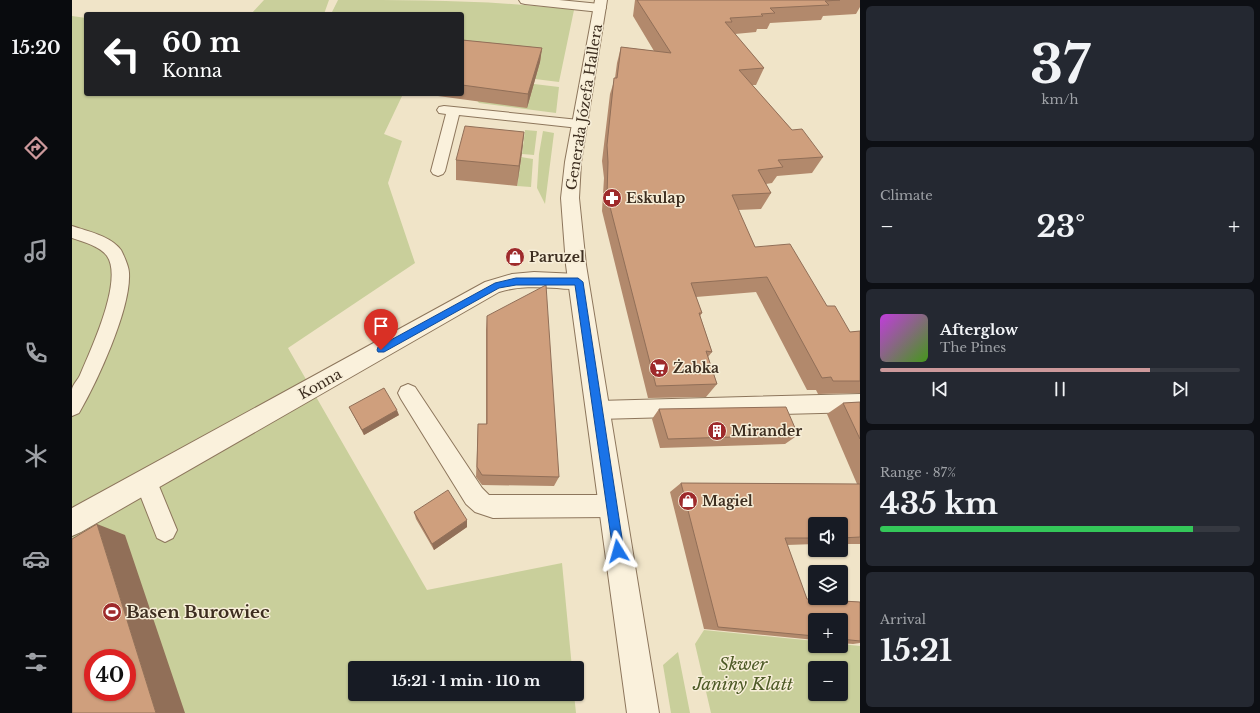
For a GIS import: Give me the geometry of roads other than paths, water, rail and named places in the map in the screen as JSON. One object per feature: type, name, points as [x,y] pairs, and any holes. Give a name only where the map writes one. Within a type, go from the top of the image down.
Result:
[{"type":"street","points":[[525,0],[600,4]]},
{"type":"street","name":"Generała Józefa Hallera","points":[[600,4],[573,162],[570,198],[578,282],[643,713]]},
{"type":"street","name":"Konna","points":[[72,523],[498,285],[516,282],[578,282]]},
{"type":"lane","points":[[438,171],[449,110],[579,124]]},
{"type":"lane","points":[[72,232],[101,242],[114,253],[121,272],[119,292],[111,320],[87,381],[72,407]]},
{"type":"lane","points":[[408,393],[474,496],[483,504],[493,507],[612,506]]},
{"type":"lane","points":[[598,410],[860,403]]},
{"type":"lane","points":[[146,482],[165,530]]},
{"type":"place","name":"Eskulap","points":[[612,198]]},
{"type":"place","name":"Paruzel","points":[[515,257]]},
{"type":"place","name":"Żabka","points":[[659,368]]},
{"type":"place","name":"Mirander","points":[[717,431]]},
{"type":"place","name":"Magiel","points":[[688,501]]},
{"type":"place","name":"Basen Burowiec","points":[[112,612]]},
{"type":"park label","name":"Skwer Janiny Klatt","points":[[743,674]]}]
